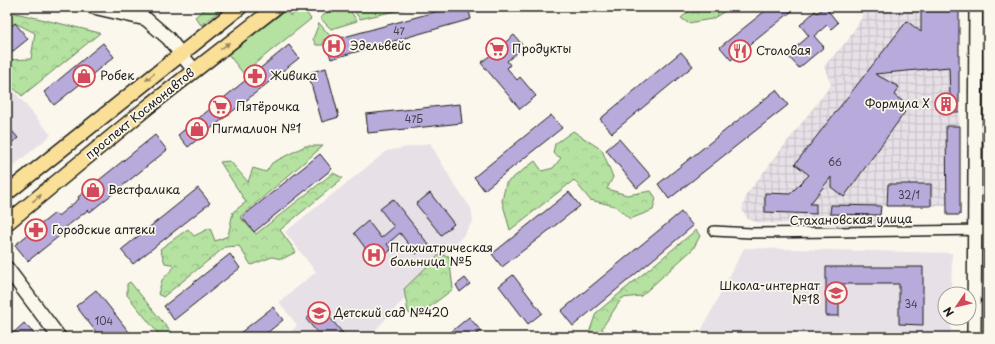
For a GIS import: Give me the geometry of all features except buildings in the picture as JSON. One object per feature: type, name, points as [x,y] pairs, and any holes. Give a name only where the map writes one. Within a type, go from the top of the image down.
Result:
[{"type":"main road","points":[[93,7],[146,19],[168,38],[194,70]]},
{"type":"main road","name":"проспект Космонавтов","points":[[7,193],[240,7]]},
{"type":"main road","name":"проспект Космонавтов","points":[[7,223],[194,70],[276,7]]},
{"type":"main road","points":[[974,337],[981,230],[976,7]]},
{"type":"main road","points":[[7,268],[59,337]]},
{"type":"street","name":"Стахановская улица","points":[[714,231],[751,233],[981,230]]},
{"type":"shaded area","points":[[864,7],[959,7],[960,215],[947,215],[947,206],[881,206],[880,226],[760,223],[748,219],[742,210],[746,195],[831,85],[824,66],[847,41],[861,19]]},
{"type":"shaded area","points":[[13,90],[51,135],[7,171],[7,95]]},
{"type":"shaded area","name":"Психиатрическая больница №5","points":[[430,143],[455,186],[471,208],[473,221],[462,237],[369,337],[287,337],[297,325],[279,302],[316,272],[285,232],[387,151]]},
{"type":"shaded area","name":"Школа-интернат №18","points":[[744,248],[952,253],[951,286],[937,286],[937,326],[951,326],[951,337],[698,337]]},
{"type":"green space","points":[[207,7],[225,7],[201,25],[195,17]]},
{"type":"green space","points":[[302,7],[311,19],[243,73],[228,54],[285,11],[291,16]]},
{"type":"green space","points":[[334,7],[348,7],[357,21],[331,29],[320,18]]},
{"type":"green space","points":[[351,7],[360,7],[363,10],[374,7],[413,7],[360,19]]},
{"type":"green space","points":[[694,7],[732,7],[712,19],[688,23],[681,18]]},
{"type":"green space","points":[[7,11],[100,33],[22,96],[7,82],[7,60],[31,59],[35,33],[15,23],[7,30]]},
{"type":"green space","points":[[319,23],[331,37],[323,40],[324,45],[316,45],[313,39]]},
{"type":"green space","points":[[573,131],[602,150],[613,177],[607,189],[627,195],[651,191],[656,198],[653,210],[630,219],[615,206],[590,200],[574,180],[510,230],[502,201],[506,183],[535,161],[542,171],[553,168],[561,158],[553,153],[555,144]]},
{"type":"green space","points":[[305,146],[323,146],[240,217],[256,234],[333,173],[343,178],[280,230],[296,252],[282,259],[272,257],[251,265],[239,246],[225,247],[163,297],[158,294],[162,280],[176,265],[165,263],[160,249],[188,229],[194,236],[210,228],[215,241],[228,236],[233,212],[246,202],[220,162],[230,161],[248,182],[253,168],[266,172],[272,163]]},
{"type":"green space","points":[[696,230],[700,236],[693,249],[641,296],[622,298],[602,328],[607,337],[595,337],[590,330],[596,313]]},
{"type":"green space","points":[[439,255],[449,256],[453,289],[415,318],[408,312],[404,289]]},
{"type":"green space","points":[[130,282],[175,337],[161,337],[127,295],[127,284]]},
{"type":"place","name":"Эдельвейс","points":[[334,46]]},
{"type":"place","name":"Продукты","points":[[497,49]]},
{"type":"place","name":"Столовая","points":[[740,51]]},
{"type":"place","name":"Робек","points":[[84,76]]},
{"type":"place","name":"Живика","points":[[255,76]]},
{"type":"place","name":"Формула X","points":[[946,104]]},
{"type":"place","name":"Пятёрочка","points":[[220,107]]},
{"type":"place","name":"Пигмалион №1","points":[[197,129]]},
{"type":"place","name":"Вестфалика","points":[[93,190]]},
{"type":"place","name":"Городские аптеки","points":[[36,230]]},
{"type":"place","name":"Психиатрическая больница №5","points":[[374,255]]},
{"type":"place","name":"Школа-интернат №18","points":[[836,293]]},
{"type":"place","name":"Детский сад №420","points":[[319,313]]}]
